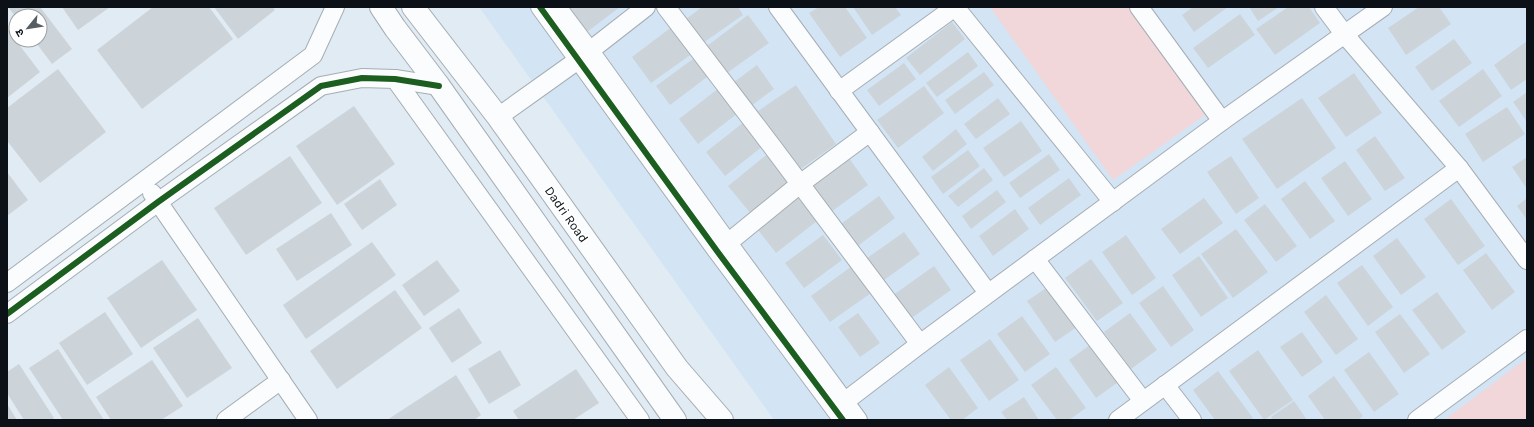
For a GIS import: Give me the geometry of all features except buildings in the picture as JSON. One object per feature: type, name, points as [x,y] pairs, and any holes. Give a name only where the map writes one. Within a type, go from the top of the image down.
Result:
[{"type":"main road","points":[[381,7],[439,86],[675,420]]},
{"type":"main road","name":"Dadri Road","points":[[413,7],[498,117],[676,368],[722,420]]},
{"type":"street","points":[[7,283],[313,55],[335,7]]},
{"type":"street","points":[[540,7],[584,55]]},
{"type":"street","points":[[557,7],[584,55],[722,247],[841,410],[858,420]]},
{"type":"street","points":[[498,117],[584,55],[646,7]]},
{"type":"street","points":[[666,7],[920,344]]},
{"type":"street","points":[[778,7],[988,294]]},
{"type":"street","points":[[839,90],[955,7],[1113,202]]},
{"type":"street","points":[[1139,7],[1222,121]]},
{"type":"street","points":[[1324,7],[1345,35],[1459,168],[1527,260]]},
{"type":"street","points":[[841,410],[920,344],[1222,121],[1383,7]]},
{"type":"street","points":[[7,314],[158,202],[321,86],[362,78],[395,79],[439,86]]},
{"type":"street","points":[[395,79],[640,420]]},
{"type":"street","points":[[722,247],[800,184],[870,132]]},
{"type":"street","points":[[1118,420],[1459,168]]},
{"type":"street","points":[[143,181],[308,420]]},
{"type":"street","points":[[1035,259],[1143,401]]},
{"type":"street","points":[[1417,420],[1527,338]]},
{"type":"street","points":[[226,420],[281,380]]},
{"type":"street","points":[[1165,385],[1192,420]]},
{"type":"shaded area","points":[[479,7],[1527,7],[1527,420],[774,420]]},
{"type":"shaded area","points":[[990,7],[1128,7],[1205,115],[1113,180]]},
{"type":"shaded area","points":[[1527,358],[1527,420],[1444,420]]},
{"type":"cycle path","points":[[540,7],[717,251],[843,420]]},
{"type":"cycle path","points":[[7,314],[158,202],[321,86],[362,78],[395,79],[439,86]]}]
